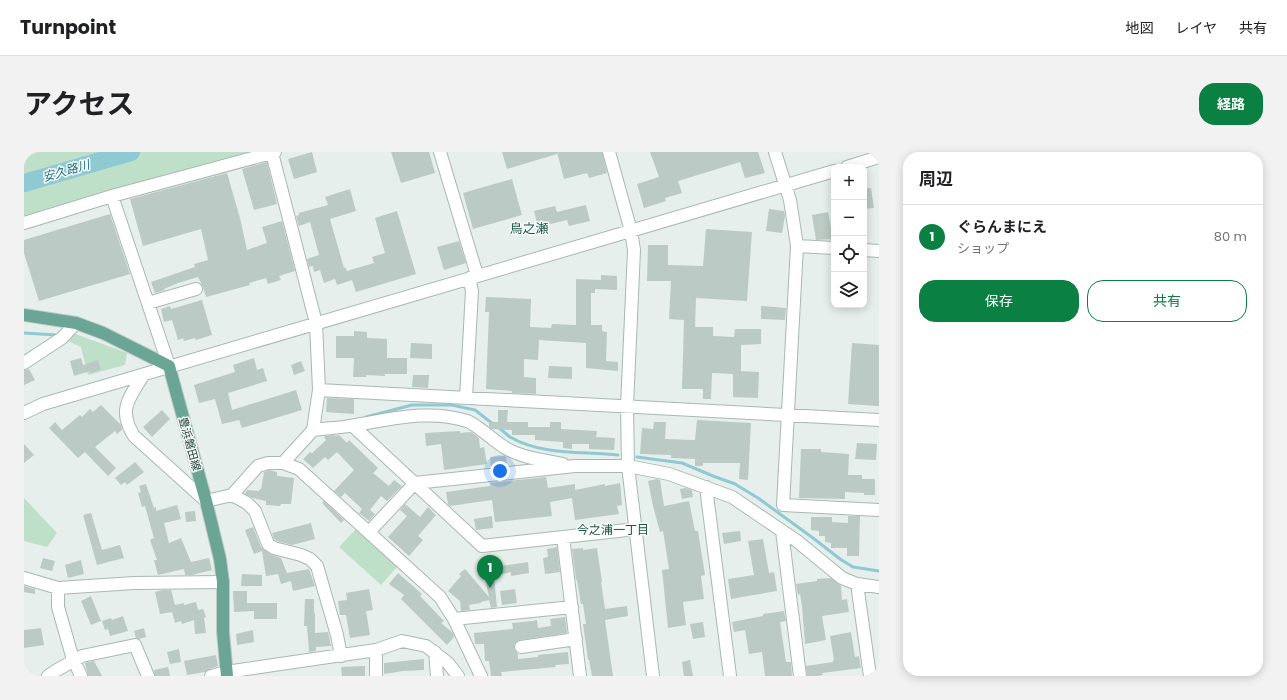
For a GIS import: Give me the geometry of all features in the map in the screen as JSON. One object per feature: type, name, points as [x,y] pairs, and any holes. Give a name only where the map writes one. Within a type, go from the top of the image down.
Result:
[{"type":"main road","points":[[24,315],[76,323],[103,333],[169,366]]},
{"type":"main road","name":"豊浜磐田線","points":[[169,366],[220,558],[223,582],[223,632],[226,674]]},
{"type":"street","points":[[440,152],[473,276],[466,398]]},
{"type":"street","points":[[609,152],[631,231],[634,250],[627,406],[628,466],[653,676]]},
{"type":"street","points":[[775,152],[790,200],[797,246],[784,505],[879,510]]},
{"type":"street","points":[[24,223],[112,196],[274,153],[316,323],[319,390],[313,430],[283,463]]},
{"type":"street","points":[[857,164],[879,157]]},
{"type":"street","points":[[24,413],[43,404],[169,366],[831,172]]},
{"type":"street","points":[[112,196],[169,366]]},
{"type":"street","points":[[797,246],[831,248]]},
{"type":"street","points":[[867,250],[879,251]]},
{"type":"street","points":[[148,303],[196,289]]},
{"type":"street","points":[[24,363],[62,338],[76,323]]},
{"type":"street","points":[[144,374],[127,401],[126,415],[128,426],[134,436],[206,501],[232,495],[258,466],[268,463],[283,463],[299,469],[440,597],[454,619],[481,676]]},
{"type":"street","points":[[319,390],[879,420]]},
{"type":"street","points":[[313,430],[353,426],[397,417],[421,415],[450,416],[469,422],[506,449],[528,457],[575,466]]},
{"type":"street","points":[[353,426],[482,546],[636,529]]},
{"type":"street","points":[[369,532],[415,483],[575,466],[628,466],[668,474],[732,497],[797,541],[842,578],[857,584],[879,587]]},
{"type":"street","points":[[706,487],[730,676]]},
{"type":"street","points":[[232,495],[247,503],[255,511],[268,544],[274,548],[306,557],[317,566],[337,635],[340,656]]},
{"type":"street","points":[[782,531],[800,676]]},
{"type":"street","points":[[563,537],[580,676]]},
{"type":"street","points":[[24,578],[58,588],[134,583],[223,582]]},
{"type":"street","points":[[857,584],[870,676]]},
{"type":"street","points":[[58,588],[58,607],[74,660],[81,676]]},
{"type":"street","points":[[454,619],[572,607]]},
{"type":"street","points":[[521,647],[576,639]]},
{"type":"street","points":[[211,676],[376,650],[402,641],[426,646],[448,663],[458,676]]},
{"type":"street","points":[[48,676],[82,656],[135,645],[148,676]]},
{"type":"street","points":[[376,650],[376,676]]},
{"type":"street","points":[[435,652],[438,676]]},
{"type":"green space","points":[[33,152],[271,152],[24,219],[24,155]]},
{"type":"green space","points":[[73,333],[127,353],[125,365],[88,375],[81,347],[64,339]]},
{"type":"green space","points":[[24,498],[57,533],[47,547],[24,541]]},
{"type":"green space","points":[[356,529],[398,566],[381,585],[339,547]]},
{"type":"building","points":[[312,152],[317,172],[294,179],[288,159]]},
{"type":"building","points":[[391,152],[429,152],[435,173],[401,183]]},
{"type":"building","points":[[502,152],[557,152],[557,154],[507,169]]},
{"type":"building","points":[[557,152],[602,152],[607,173],[589,178],[587,173],[564,179]]},
{"type":"building","points":[[650,152],[758,152],[765,173],[745,178],[740,162],[678,181],[682,193],[665,198],[666,201],[644,208],[637,184],[659,177]]},
{"type":"building","points":[[267,162],[277,204],[254,210],[242,169]]},
{"type":"building","points":[[227,173],[240,218],[247,250],[267,243],[262,227],[282,221],[295,271],[279,276],[281,280],[268,284],[266,278],[249,283],[250,285],[206,297],[198,277],[178,283],[164,289],[165,290],[155,293],[151,282],[195,267],[194,264],[208,260],[201,229],[143,246],[130,199]]},
{"type":"building","points":[[512,179],[522,215],[473,229],[463,193]]},
{"type":"building","points":[[871,188],[874,208],[867,209],[867,189]]},
{"type":"building","points":[[350,189],[356,211],[330,219],[344,268],[345,267],[347,271],[374,263],[372,257],[385,253],[375,218],[397,211],[416,274],[356,292],[352,280],[337,285],[335,279],[324,283],[320,270],[314,272],[313,266],[309,267],[307,259],[319,255],[310,222],[299,226],[296,216],[299,215],[299,213],[328,205],[325,197]]},
{"type":"building","points":[[586,205],[590,221],[569,226],[567,220],[538,227],[534,211],[555,206],[557,212]]},
{"type":"building","points":[[769,209],[784,211],[785,216],[782,233],[766,231]]},
{"type":"building","points":[[828,212],[831,228],[831,239],[816,240],[812,215]]},
{"type":"building","points":[[110,214],[130,274],[39,301],[24,253],[24,240]]},
{"type":"building","points":[[706,229],[752,232],[747,301],[696,298],[695,327],[713,327],[713,336],[734,337],[735,329],[761,329],[761,344],[741,345],[741,371],[759,372],[758,398],[733,397],[733,374],[712,373],[711,399],[703,399],[703,389],[682,389],[684,320],[669,319],[671,281],[647,281],[648,245],[668,245],[668,265],[703,266]]},
{"type":"building","points":[[459,241],[466,263],[444,270],[437,247]]},
{"type":"building","points":[[601,275],[617,276],[617,290],[595,289],[595,293],[591,293],[591,325],[602,325],[602,331],[607,332],[606,361],[618,362],[618,371],[586,368],[586,343],[539,340],[538,360],[524,359],[524,377],[536,378],[536,394],[512,393],[512,391],[486,389],[489,312],[485,312],[486,297],[531,299],[530,327],[551,328],[552,324],[576,325],[576,279],[601,280]]},
{"type":"building","points":[[202,300],[212,335],[196,340],[195,338],[184,341],[183,338],[178,340],[172,320],[164,322],[161,309],[170,306],[171,309]]},
{"type":"building","points":[[761,306],[786,308],[785,320],[761,319]]},
{"type":"building","points":[[354,331],[367,332],[367,338],[387,339],[387,358],[407,358],[407,374],[385,374],[385,376],[366,375],[366,377],[353,377],[354,358],[336,358],[336,336],[354,336]]},
{"type":"building","points":[[411,343],[432,344],[432,359],[410,358]]},
{"type":"building","points":[[852,343],[879,345],[879,406],[848,404]]},
{"type":"building","points":[[81,358],[83,365],[98,360],[101,370],[91,373],[90,371],[74,376],[70,361]]},
{"type":"building","points":[[254,358],[257,370],[263,368],[267,381],[228,393],[232,410],[296,390],[302,410],[242,428],[239,420],[222,424],[215,399],[199,403],[194,385],[235,372],[233,365]]},
{"type":"building","points":[[301,361],[305,371],[294,375],[291,365]]},
{"type":"building","points":[[549,366],[572,367],[572,379],[548,378]]},
{"type":"building","points":[[29,369],[35,380],[24,385],[24,370]]},
{"type":"building","points":[[413,375],[429,375],[428,388],[412,387]]},
{"type":"building","points":[[327,398],[354,399],[354,414],[326,412]]},
{"type":"building","points":[[101,405],[121,425],[122,430],[117,434],[115,431],[95,447],[116,468],[108,476],[85,452],[78,458],[49,428],[55,422],[62,430],[80,415],[82,417],[90,409],[93,412]]},
{"type":"building","points":[[162,410],[170,419],[152,437],[143,427]]},
{"type":"building","points":[[498,410],[508,410],[507,422],[528,422],[528,427],[550,427],[550,422],[561,422],[561,429],[597,431],[596,437],[615,438],[614,450],[589,449],[589,444],[572,444],[572,449],[563,448],[563,442],[535,440],[535,435],[512,435],[512,430],[492,429],[489,427],[489,422],[498,422]]},
{"type":"building","points":[[697,420],[751,423],[748,480],[739,479],[740,463],[703,463],[703,466],[695,466],[695,459],[671,458],[671,455],[640,454],[642,428],[653,429],[654,422],[666,422],[665,439],[695,440]]},
{"type":"building","points":[[460,431],[460,433],[471,432],[479,438],[480,448],[484,447],[487,464],[444,470],[441,444],[426,446],[425,433]]},
{"type":"building","points":[[339,435],[347,443],[349,440],[378,468],[373,473],[389,486],[394,480],[402,486],[387,501],[381,496],[370,510],[375,514],[369,521],[359,513],[362,509],[345,493],[341,497],[334,491],[354,470],[337,452],[328,460],[325,457],[313,468],[303,459],[326,440],[324,437],[325,436]]},
{"type":"building","points":[[857,443],[877,444],[876,460],[855,459]]},
{"type":"building","points":[[24,444],[34,455],[24,463]]},
{"type":"building","points":[[801,449],[821,449],[821,452],[849,454],[848,475],[862,475],[862,479],[875,479],[875,495],[845,492],[845,499],[799,498]]},
{"type":"building","points":[[490,457],[506,457],[507,466],[491,467]]},
{"type":"building","points":[[135,462],[144,472],[127,485],[125,482],[121,485],[115,478]]},
{"type":"building","points":[[269,470],[277,472],[277,476],[294,478],[291,504],[281,504],[280,506],[266,505],[266,501],[253,498],[245,494],[247,490],[259,491],[261,489],[264,472]]},
{"type":"building","points":[[546,477],[548,488],[575,484],[575,490],[605,484],[605,486],[620,483],[622,505],[617,506],[619,514],[575,520],[572,498],[550,502],[552,516],[495,522],[492,500],[450,506],[448,504],[446,492],[490,486],[490,483]]},
{"type":"building","points":[[657,479],[660,480],[664,506],[689,501],[695,531],[698,531],[705,575],[701,576],[704,599],[683,602],[686,625],[668,628],[662,570],[669,569],[663,531],[660,532],[648,481]]},
{"type":"building","points":[[146,484],[154,508],[156,507],[156,511],[177,505],[181,519],[164,523],[169,543],[181,538],[191,562],[209,558],[212,570],[192,575],[185,575],[184,569],[158,575],[154,560],[157,560],[150,540],[154,538],[145,506],[142,507],[138,493],[141,492],[139,486]]},
{"type":"building","points":[[686,488],[692,490],[693,497],[682,499],[680,489]]},
{"type":"building","points":[[324,501],[344,520],[341,523],[322,503]]},
{"type":"building","points":[[405,504],[420,517],[428,507],[436,515],[418,536],[423,540],[409,556],[388,537],[407,516],[400,510]]},
{"type":"building","points":[[195,511],[196,521],[186,522],[185,512]]},
{"type":"building","points":[[91,513],[102,550],[120,545],[124,558],[97,565],[83,515]]},
{"type":"building","points":[[492,516],[493,528],[476,530],[474,519]]},
{"type":"building","points":[[848,516],[860,516],[859,556],[847,556],[847,548],[831,548],[831,543],[825,542],[825,536],[819,536],[819,531],[811,530],[811,517],[832,517],[832,522],[848,523]]},
{"type":"building","points":[[311,523],[315,539],[292,545],[274,539],[272,533]]},
{"type":"building","points":[[253,527],[261,547],[270,554],[281,558],[287,573],[309,569],[315,586],[293,591],[291,581],[281,584],[278,574],[266,576],[262,551],[254,554],[245,530]]},
{"type":"building","points":[[740,531],[741,541],[724,544],[722,533]]},
{"type":"building","points":[[763,539],[769,573],[774,572],[777,591],[731,599],[728,579],[754,575],[748,541]]},
{"type":"building","points":[[557,547],[560,572],[545,574],[543,558],[548,557],[547,549]]},
{"type":"building","points":[[583,548],[583,550],[597,548],[605,609],[627,606],[628,616],[605,620],[613,676],[592,676],[588,660],[583,624],[586,624],[583,604],[581,604],[576,580],[572,549]]},
{"type":"building","points":[[43,558],[55,561],[52,571],[40,568]]},
{"type":"building","points":[[81,560],[84,574],[68,578],[65,565]]},
{"type":"building","points":[[500,561],[501,566],[528,562],[529,573],[511,576],[511,572],[494,576],[497,607],[491,608],[489,600],[469,605],[470,610],[461,611],[460,601],[448,591],[461,576],[459,574],[465,569],[489,597],[482,564]]},
{"type":"building","points":[[398,573],[422,594],[420,596],[444,621],[441,623],[453,633],[454,637],[447,645],[401,599],[404,595],[389,584]]},
{"type":"building","points":[[242,574],[262,575],[262,586],[241,586]]},
{"type":"building","points":[[831,578],[841,586],[842,600],[847,599],[849,612],[822,616],[826,640],[805,644],[802,606],[800,594],[798,595],[796,584],[817,581],[817,579]]},
{"type":"building","points":[[24,586],[35,589],[35,594],[24,592]]},
{"type":"building","points":[[369,589],[373,610],[366,611],[370,635],[350,638],[346,615],[340,615],[338,601],[347,600],[346,593]]},
{"type":"building","points":[[515,589],[517,603],[502,605],[500,591]]},
{"type":"building","points":[[171,590],[175,605],[184,603],[184,605],[196,602],[198,610],[203,609],[206,617],[204,618],[206,633],[195,634],[194,620],[182,624],[181,621],[175,623],[172,612],[160,614],[155,592]]},
{"type":"building","points":[[233,591],[247,591],[247,603],[277,603],[277,619],[254,619],[254,611],[234,612]]},
{"type":"building","points":[[91,596],[101,621],[91,625],[81,601]]},
{"type":"building","points":[[305,599],[314,599],[315,633],[328,632],[331,646],[316,647],[316,651],[309,652],[307,626],[304,626]]},
{"type":"building","points":[[784,611],[786,621],[780,622],[786,662],[791,662],[792,676],[765,676],[762,652],[749,654],[745,630],[734,632],[732,622],[763,616],[763,614]]},
{"type":"building","points":[[123,616],[128,631],[110,636],[108,629],[105,630],[102,621],[111,618],[112,620]]},
{"type":"building","points":[[565,617],[567,633],[520,640],[514,644],[514,648],[518,654],[518,659],[568,652],[569,664],[555,665],[556,667],[501,672],[502,676],[491,676],[489,661],[485,661],[484,644],[475,644],[474,633],[513,629],[512,623],[537,620],[538,628],[551,626],[550,619]]},
{"type":"building","points":[[703,622],[705,637],[693,639],[690,624]]},
{"type":"building","points":[[41,628],[44,645],[24,648],[24,630]]},
{"type":"building","points":[[144,628],[146,637],[139,639],[136,638],[134,631]]},
{"type":"building","points":[[253,630],[254,642],[237,645],[236,634]]},
{"type":"building","points":[[851,632],[855,657],[859,656],[861,668],[822,673],[823,675],[817,676],[807,676],[806,666],[833,662],[834,660],[830,636]]},
{"type":"building","points":[[179,649],[181,662],[170,664],[167,652]]},
{"type":"building","points":[[216,655],[218,666],[205,672],[187,675],[184,661]]},
{"type":"building","points":[[424,659],[424,670],[384,674],[384,663]]},
{"type":"building","points":[[690,660],[693,676],[684,676],[682,662]]},
{"type":"building","points":[[94,661],[102,676],[88,676],[85,663]]},
{"type":"building","points":[[365,666],[365,676],[342,676],[341,667]]},
{"type":"building","points":[[168,667],[170,676],[155,676],[154,670]]},
{"type":"waterway","name":"安久路川","points":[[24,183],[131,152]]},
{"type":"waterway","points":[[24,333],[56,335]]},
{"type":"waterway","points":[[366,417],[412,405],[452,405],[475,410],[493,424]]},
{"type":"waterway","points":[[498,427],[510,437],[536,447],[563,452],[618,455]]},
{"type":"waterway","points":[[637,457],[682,463],[735,484],[758,498],[853,567],[879,571]]},
{"type":"place","name":"ぐらんまにえ","points":[[490,588]]},
{"type":"district","name":"鳥之瀬","points":[[529,228]]},
{"type":"district","name":"今之浦一丁目","points":[[613,530]]}]
